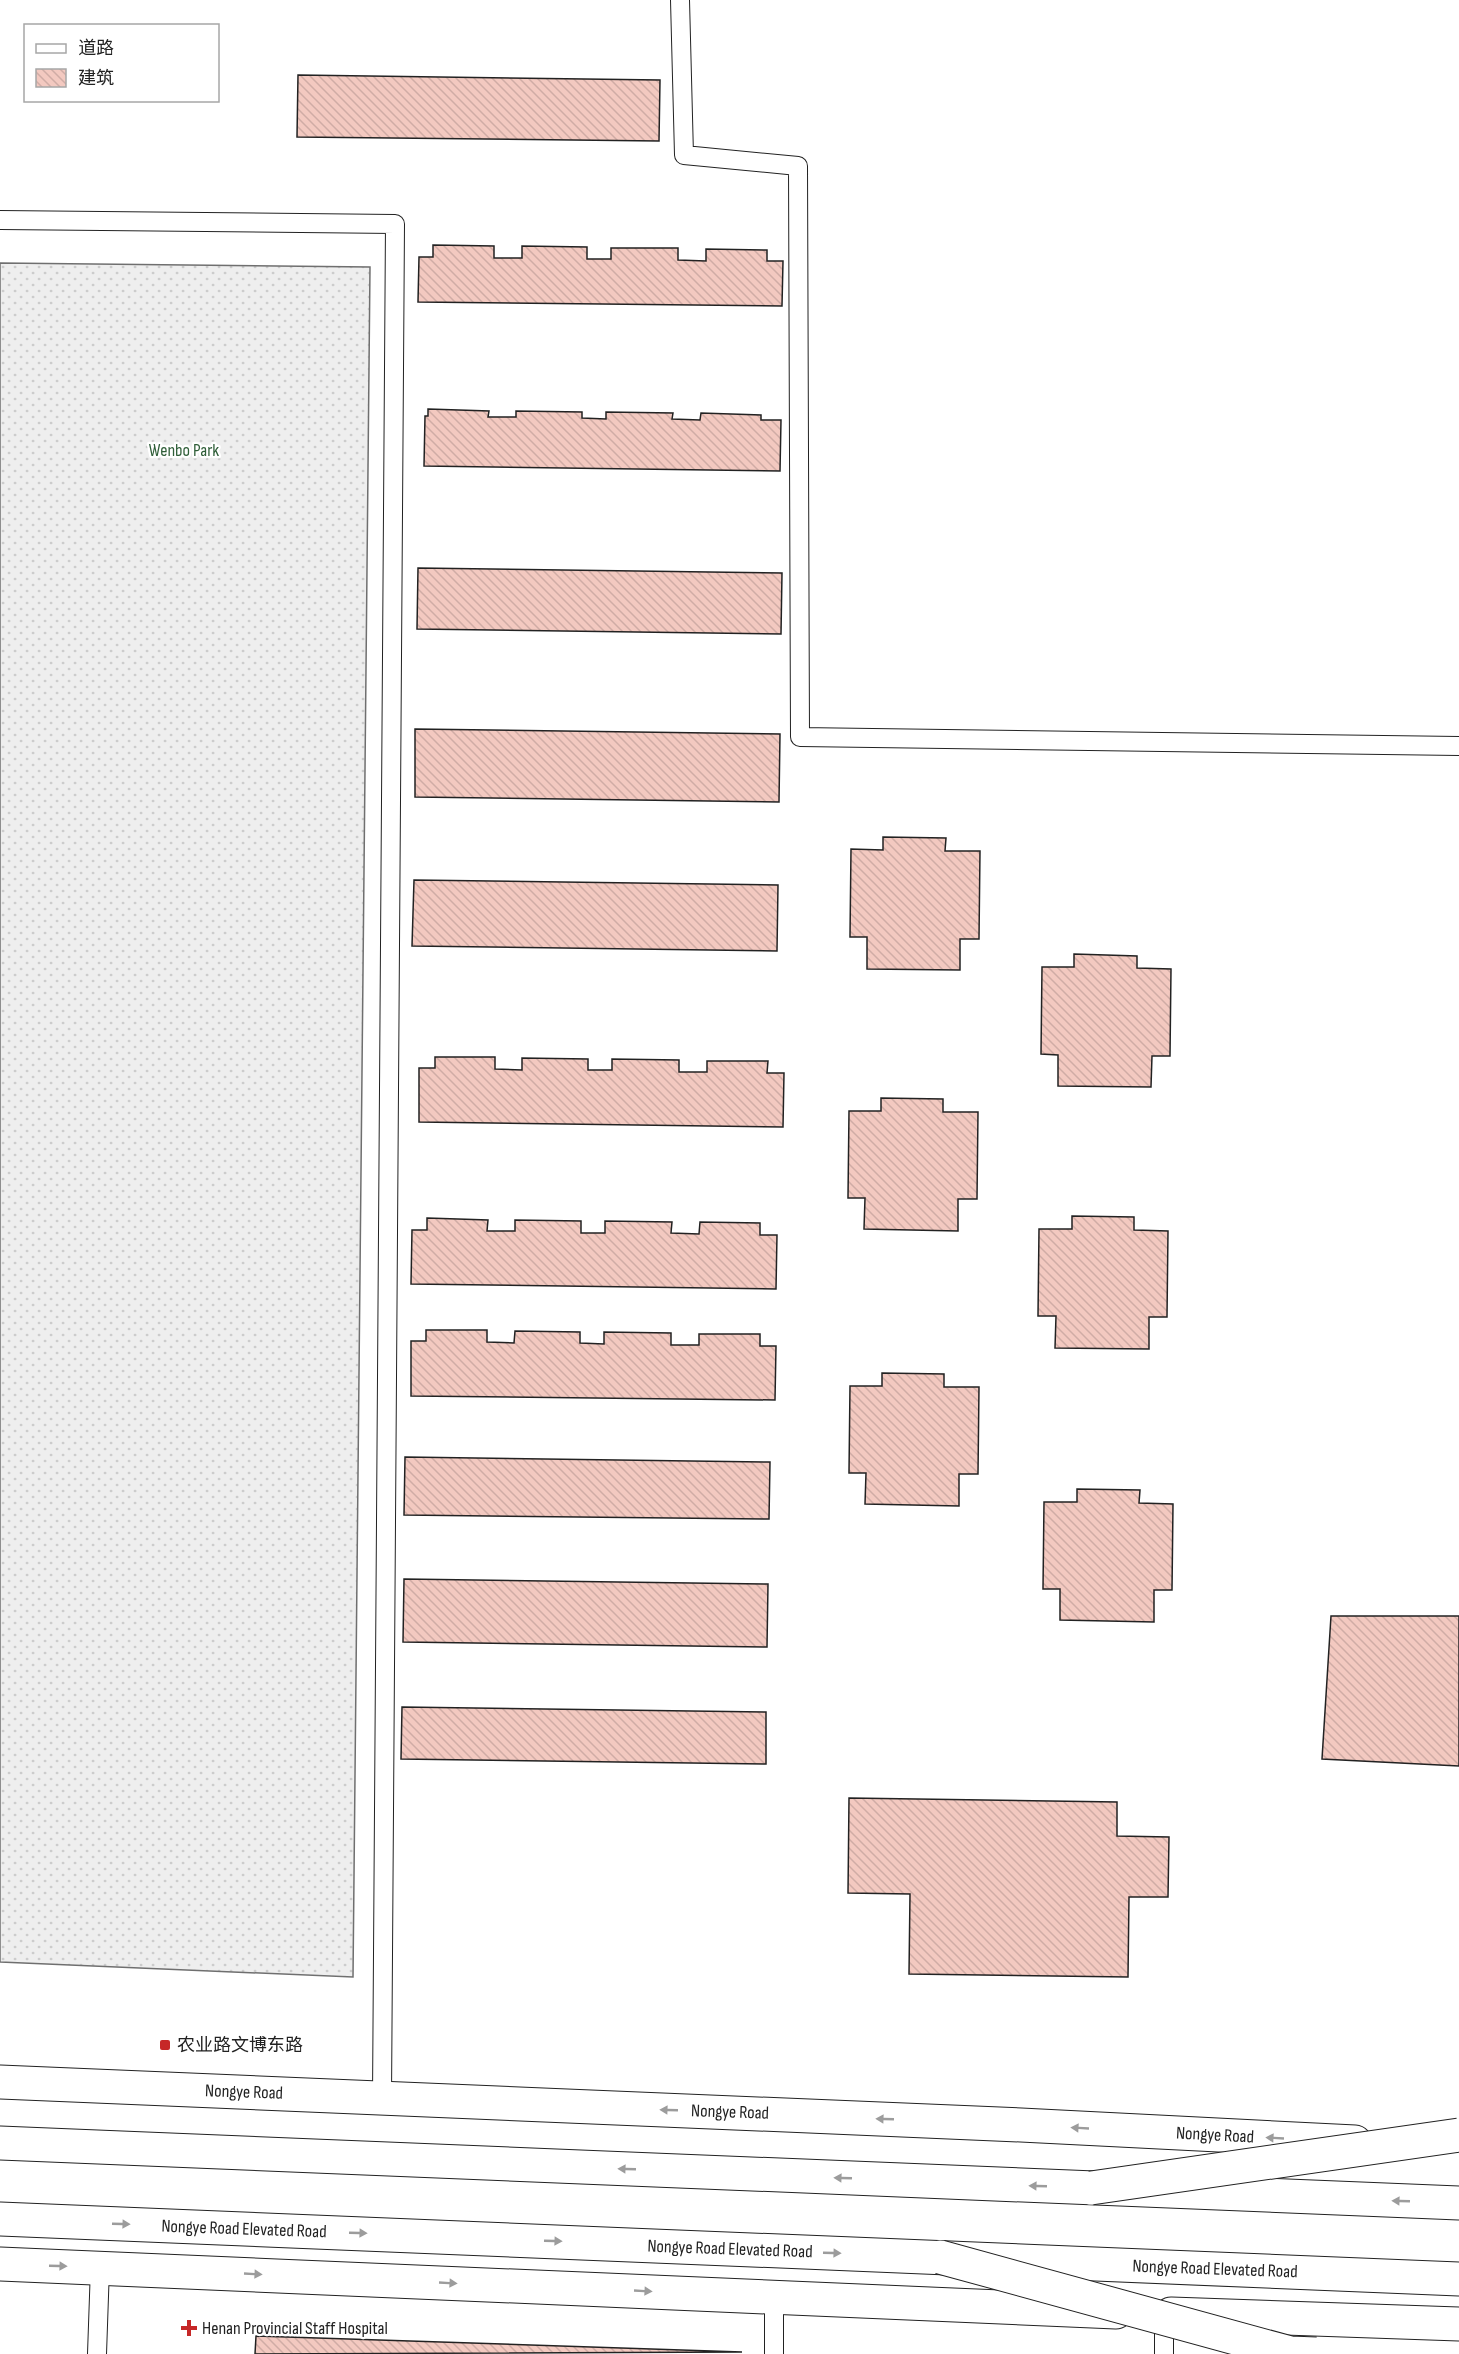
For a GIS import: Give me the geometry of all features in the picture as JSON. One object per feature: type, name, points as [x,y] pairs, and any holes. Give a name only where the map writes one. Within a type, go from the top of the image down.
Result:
[{"type":"main road","name":"Nongye Road","points":[[0,2082],[1033,2126],[1459,2147]]},
{"type":"main road","points":[[1091,2188],[1459,2135]]},
{"type":"main road","points":[[0,2143],[1459,2203]]},
{"type":"main road","name":"Nongye Road Elevated Road","points":[[0,2219],[1459,2279]]},
{"type":"main road","points":[[940,2257],[1290,2353],[1316,2354]]},
{"type":"main road","points":[[0,2264],[1459,2324]]},
{"type":"lane","points":[[680,0],[684,155],[798,166],[800,737],[1459,746]]},
{"type":"lane","points":[[0,220],[395,224],[382,2098]]},
{"type":"lane","points":[[97,2354],[99,2267]]},
{"type":"lane","points":[[774,2297],[774,2354]]},
{"type":"lane","points":[[1164,2313],[1164,2354]]},
{"type":"green space","name":"Wenbo Park","points":[[0,263],[370,267],[353,1977],[0,1962]]},
{"type":"building","points":[[298,75],[660,80],[659,141],[297,137]]},
{"type":"building","points":[[433,245],[494,246],[494,258],[522,258],[522,246],[587,247],[587,259],[611,259],[611,248],[678,248],[678,260],[706,261],[706,249],[767,250],[767,261],[783,261],[782,306],[418,302],[419,257],[433,257]]},
{"type":"building","points":[[428,409],[489,411],[488,417],[516,417],[516,411],[582,412],[582,418],[606,419],[606,412],[673,413],[672,419],[700,420],[701,413],[761,415],[761,420],[781,420],[780,471],[424,466],[425,416],[428,416]]},
{"type":"building","points":[[418,568],[782,573],[781,634],[417,629]]},
{"type":"building","points":[[415,729],[780,734],[779,802],[415,797]]},
{"type":"building","points":[[883,837],[946,838],[945,851],[980,851],[979,939],[960,939],[960,970],[867,969],[867,937],[850,937],[851,849],[883,850]]},
{"type":"building","points":[[414,880],[778,885],[777,951],[412,946]]},
{"type":"building","points":[[1074,954],[1137,956],[1137,968],[1171,969],[1170,1056],[1152,1056],[1151,1087],[1058,1086],[1058,1055],[1041,1054],[1042,967],[1074,967]]},
{"type":"building","points":[[435,1057],[495,1057],[495,1069],[522,1070],[522,1058],[588,1059],[588,1070],[612,1070],[612,1059],[679,1060],[679,1072],[707,1072],[707,1061],[768,1061],[767,1073],[784,1073],[783,1127],[419,1122],[419,1068],[435,1068]]},
{"type":"building","points":[[881,1098],[943,1099],[943,1112],[978,1112],[977,1199],[958,1199],[958,1231],[864,1229],[865,1198],[848,1198],[849,1111],[881,1111]]},
{"type":"building","points":[[1072,1216],[1134,1217],[1134,1230],[1168,1231],[1167,1317],[1149,1317],[1149,1349],[1055,1348],[1056,1316],[1038,1316],[1039,1229],[1072,1229]]},
{"type":"building","points":[[427,1218],[488,1220],[487,1231],[515,1231],[515,1220],[581,1221],[581,1233],[605,1233],[605,1221],[672,1222],[671,1233],[699,1234],[700,1222],[760,1223],[760,1235],[777,1235],[776,1289],[411,1284],[412,1230],[427,1230]]},
{"type":"building","points":[[426,1330],[487,1330],[487,1342],[514,1343],[515,1331],[580,1332],[580,1343],[604,1344],[604,1332],[671,1333],[671,1345],[699,1345],[699,1334],[760,1334],[760,1346],[776,1346],[775,1400],[411,1396],[411,1341],[426,1341]]},
{"type":"building","points":[[882,1373],[944,1374],[944,1387],[979,1387],[978,1474],[959,1474],[959,1506],[865,1504],[866,1473],[849,1473],[850,1386],[882,1386]]},
{"type":"building","points":[[405,1457],[770,1462],[769,1519],[404,1515]]},
{"type":"building","points":[[1077,1489],[1140,1490],[1139,1503],[1173,1504],[1172,1590],[1154,1590],[1154,1622],[1060,1620],[1060,1589],[1043,1589],[1044,1502],[1077,1502]]},
{"type":"building","points":[[404,1579],[768,1584],[767,1647],[403,1642]]},
{"type":"building","points":[[1331,1616],[1459,1616],[1459,1766],[1322,1759]]},
{"type":"building","points":[[402,1707],[766,1712],[766,1764],[401,1759]]},
{"type":"building","points":[[849,1798],[1117,1802],[1117,1836],[1169,1837],[1168,1897],[1129,1897],[1128,1977],[909,1974],[910,1894],[848,1893]]},
{"type":"building","points":[[256,2336],[742,2352],[255,2354]]},
{"type":"place","name":"农业路文博东路","points":[[165,2045]]},
{"type":"place","name":"Henan Provincial Staff Hospital","points":[[189,2328]]}]
